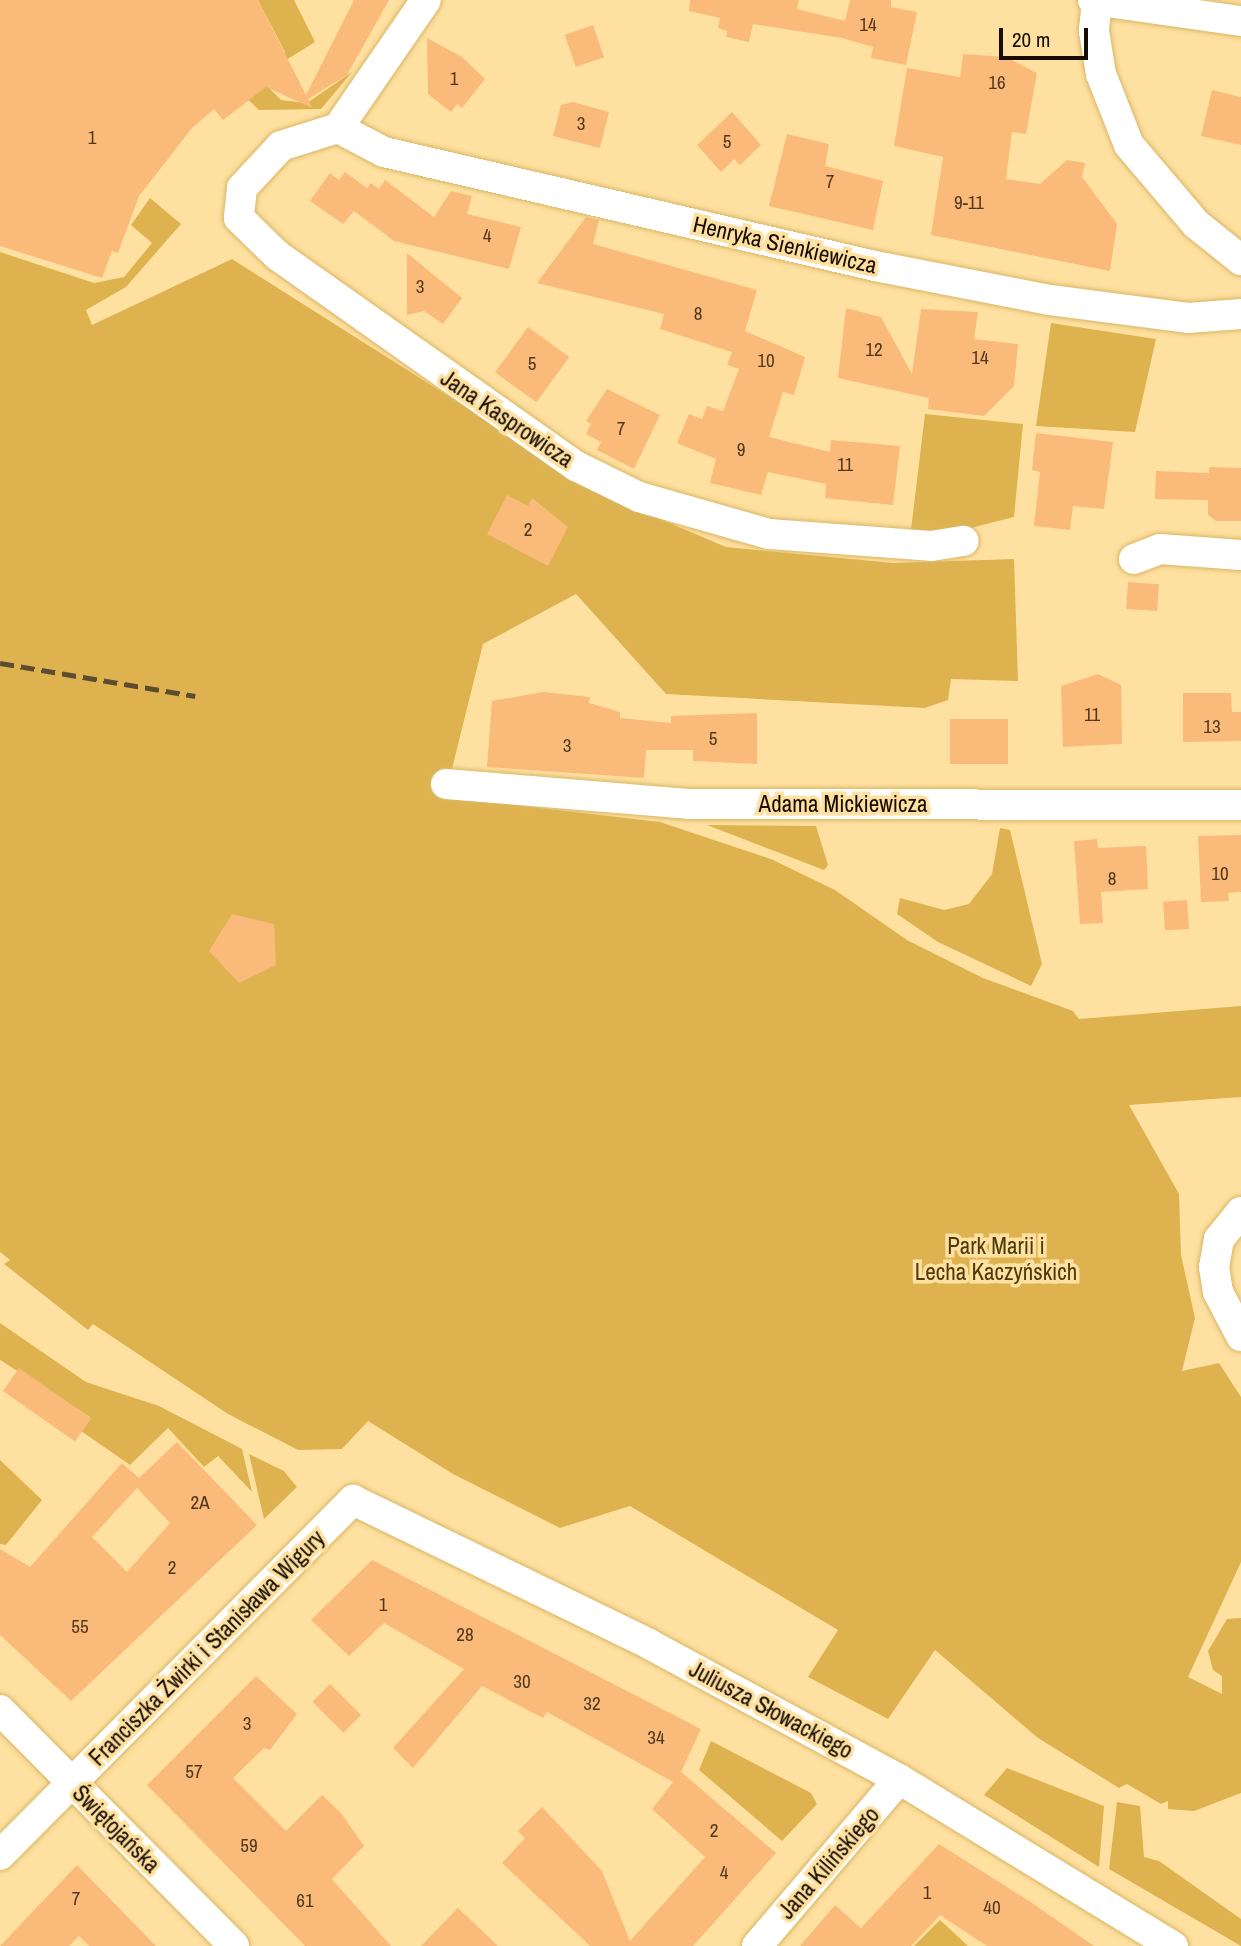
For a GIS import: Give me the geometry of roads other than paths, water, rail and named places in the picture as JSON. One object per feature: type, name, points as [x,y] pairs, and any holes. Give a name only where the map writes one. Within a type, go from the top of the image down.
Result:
[{"type":"street","points":[[338,128],[426,0]]},
{"type":"street","points":[[1241,21],[1095,0],[1094,31],[1101,75],[1129,145],[1196,224],[1241,260]]},
{"type":"street","name":"Henryka Sienkiewicza","points":[[338,128],[384,152],[875,266],[1050,300],[1188,318],[1241,314]]},
{"type":"street","name":"Jana Kasprowicza","points":[[338,128],[281,146],[242,188],[239,218],[278,256],[576,467],[639,497],[769,534],[931,547],[964,541]]},
{"type":"street","points":[[1134,559],[1160,550],[1241,555]]},
{"type":"street","name":"Adama Mickiewicza","points":[[446,784],[688,804],[1241,805]]},
{"type":"street","points":[[1241,1212],[1219,1239],[1214,1267],[1223,1305],[1241,1336]]},
{"type":"street","name":"Juliusza Słowackiego","points":[[354,1500],[649,1644],[899,1779],[1174,1946]]},
{"type":"street","name":"Franciszka Żwirki i Stanisława Wigury","points":[[0,1855],[354,1500]]},
{"type":"street","name":"Świętojańska","points":[[0,1710],[234,1946]]},
{"type":"street","name":"Jana Kilińskiego","points":[[757,1946],[899,1779]]},
{"type":"railway","points":[[0,663],[195,696]]},
{"type":"park label","name":"Park Marii i Lecha Kaczyńskich","points":[[996,1259]]}]
